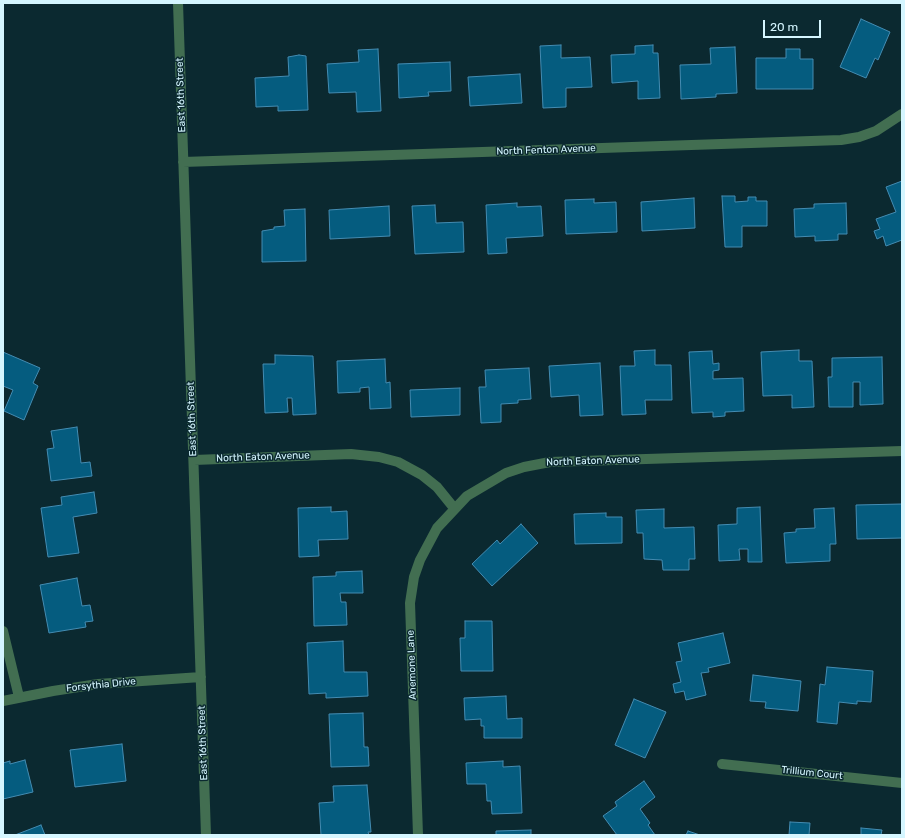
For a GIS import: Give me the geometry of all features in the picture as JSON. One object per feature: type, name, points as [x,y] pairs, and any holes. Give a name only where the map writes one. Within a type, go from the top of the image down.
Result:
[{"type":"street","name":"East 16th Street","points":[[178,3],[206,835]]},
{"type":"street","name":"North Fenton Avenue","points":[[183,162],[841,140],[859,137],[876,131],[902,114]]},
{"type":"street","name":"North Eaton Avenue","points":[[194,460],[351,454],[379,457],[398,462],[422,475],[437,487],[454,508],[475,490],[506,473],[532,465],[550,462],[902,451]]},
{"type":"street","name":"Anemone Lane","points":[[418,835],[410,603],[414,577],[420,560],[437,528],[454,508]]},
{"type":"street","points":[[3,632],[19,698]]},
{"type":"street","name":"Forsythia Drive","points":[[3,701],[98,684],[201,678]]},
{"type":"street","name":"Trillium Court","points":[[722,764],[902,783]]},
{"type":"building","points":[[861,19],[890,32],[878,60],[875,58],[866,78],[840,67]]},
{"type":"building","points":[[561,45],[561,58],[590,57],[592,87],[566,88],[566,107],[543,108],[540,46]]},
{"type":"building","points":[[653,45],[653,53],[658,53],[660,98],[638,99],[638,81],[612,83],[611,55],[635,54],[635,46]]},
{"type":"building","points":[[735,47],[737,93],[716,94],[716,97],[681,99],[680,65],[711,64],[710,48]]},
{"type":"building","points":[[378,49],[381,111],[357,112],[356,92],[329,93],[327,64],[359,62],[358,50]]},
{"type":"building","points":[[786,49],[800,49],[800,59],[813,59],[813,89],[756,89],[756,58],[786,58]]},
{"type":"building","points":[[299,55],[306,56],[308,110],[278,111],[278,106],[256,107],[255,78],[289,76],[288,57]]},
{"type":"building","points":[[450,62],[451,91],[428,92],[429,96],[399,98],[398,64]]},
{"type":"building","points":[[520,74],[522,103],[470,106],[468,77]]},
{"type":"building","points":[[902,181],[902,240],[886,246],[883,236],[877,239],[874,231],[880,229],[876,219],[896,212],[886,187]]},
{"type":"building","points":[[722,196],[735,196],[735,202],[748,201],[748,197],[756,197],[756,201],[767,201],[767,226],[742,226],[742,247],[725,247]]},
{"type":"building","points":[[694,198],[695,228],[642,231],[641,202]]},
{"type":"building","points":[[594,199],[594,203],[616,202],[617,232],[566,234],[565,200]]},
{"type":"building","points":[[517,203],[517,207],[541,206],[543,236],[506,238],[507,253],[488,254],[486,205]]},
{"type":"building","points":[[846,203],[847,234],[838,234],[838,240],[815,241],[815,236],[795,237],[794,209],[814,208],[814,204]]},
{"type":"building","points":[[435,205],[436,223],[463,222],[464,252],[415,254],[412,206]]},
{"type":"building","points":[[389,206],[390,236],[330,239],[329,210]]},
{"type":"building","points":[[305,209],[306,261],[262,262],[262,231],[274,229],[274,227],[285,226],[284,210]]},
{"type":"building","points":[[655,350],[655,365],[671,365],[672,400],[645,400],[646,414],[622,415],[620,366],[635,366],[634,351]]},
{"type":"building","points":[[799,350],[799,361],[812,361],[814,407],[792,408],[792,395],[763,396],[761,352]]},
{"type":"building","points":[[712,351],[713,364],[719,363],[719,370],[713,371],[713,379],[743,378],[744,411],[725,412],[725,416],[713,417],[713,412],[692,413],[689,352]]},
{"type":"building","points":[[3,352],[40,368],[33,383],[38,386],[24,420],[4,411],[13,390],[3,386]]},
{"type":"building","points":[[275,355],[313,356],[316,414],[293,415],[292,398],[287,398],[288,412],[265,413],[263,364],[275,364]]},
{"type":"building","points":[[882,357],[883,404],[860,405],[860,382],[853,382],[853,407],[829,407],[828,377],[832,377],[832,358]]},
{"type":"building","points":[[385,359],[386,383],[390,382],[391,408],[370,409],[369,387],[360,388],[360,392],[338,393],[337,361]]},
{"type":"building","points":[[600,363],[603,415],[580,416],[579,395],[551,397],[549,366]]},
{"type":"building","points":[[529,368],[531,399],[518,400],[518,403],[501,404],[501,422],[481,423],[479,387],[486,387],[485,370]]},
{"type":"building","points":[[460,388],[460,415],[411,417],[410,390]]},
{"type":"building","points":[[77,427],[81,463],[90,462],[92,476],[51,481],[47,449],[54,448],[51,431]]},
{"type":"building","points":[[94,492],[97,513],[73,517],[79,553],[48,557],[41,508],[62,505],[61,497]]},
{"type":"building","points":[[902,504],[902,538],[857,539],[856,505]]},
{"type":"building","points":[[331,507],[331,512],[347,511],[348,539],[318,540],[319,556],[299,557],[298,508]]},
{"type":"building","points":[[760,507],[762,562],[748,562],[748,549],[739,549],[740,560],[719,561],[718,525],[737,524],[737,508]]},
{"type":"building","points":[[834,508],[836,544],[830,544],[830,561],[786,563],[784,533],[796,532],[796,529],[815,528],[814,509]]},
{"type":"building","points":[[664,509],[664,528],[694,527],[695,559],[689,559],[689,570],[663,570],[662,560],[644,559],[643,533],[637,533],[636,510]]},
{"type":"building","points":[[606,513],[606,517],[622,517],[622,543],[575,544],[574,514]]},
{"type":"building","points":[[521,524],[538,543],[492,586],[472,564],[497,540],[500,544]]},
{"type":"building","points":[[362,571],[363,593],[340,593],[341,602],[346,602],[347,625],[314,626],[313,577],[336,576],[336,572]]},
{"type":"building","points":[[77,578],[82,606],[90,605],[93,621],[85,622],[86,627],[49,633],[40,585]]},
{"type":"building","points":[[465,621],[492,621],[493,671],[461,671],[460,638],[465,638]]},
{"type":"building","points":[[723,633],[730,663],[708,668],[709,672],[701,673],[706,695],[686,700],[684,691],[675,693],[673,684],[681,682],[676,662],[682,661],[678,643]]},
{"type":"building","points":[[343,641],[344,672],[367,672],[368,696],[326,698],[326,693],[309,694],[307,643]]},
{"type":"building","points":[[827,667],[873,671],[871,702],[857,701],[857,704],[839,702],[837,724],[817,722],[820,684],[825,685]]},
{"type":"building","points":[[753,675],[801,681],[798,711],[765,708],[766,702],[750,701]]},
{"type":"building","points":[[506,696],[507,719],[522,718],[522,738],[484,738],[484,726],[481,726],[481,719],[465,720],[464,698]]},
{"type":"building","points":[[634,699],[666,712],[645,758],[615,745]]},
{"type":"building","points":[[363,713],[364,747],[368,747],[369,766],[331,767],[329,714]]},
{"type":"building","points":[[122,744],[126,781],[75,787],[70,750]]},
{"type":"building","points":[[25,760],[33,792],[3,799],[3,763],[10,761],[10,764]]},
{"type":"building","points":[[503,761],[503,767],[520,766],[522,813],[492,814],[491,801],[487,801],[486,784],[467,784],[466,763]]},
{"type":"building","points":[[644,781],[655,797],[640,809],[650,823],[648,825],[655,835],[617,835],[603,816],[617,806],[615,802]]},
{"type":"building","points":[[367,785],[371,832],[368,832],[369,835],[321,835],[319,803],[334,802],[333,786]]},
{"type":"building","points":[[790,822],[810,823],[809,835],[789,835]]},
{"type":"building","points":[[41,825],[45,835],[15,835]]},
{"type":"building","points":[[861,828],[882,830],[881,835],[861,835]]},
{"type":"building","points":[[531,830],[531,835],[496,835],[496,831]]},
{"type":"building","points":[[688,831],[700,835],[686,835]]}]
